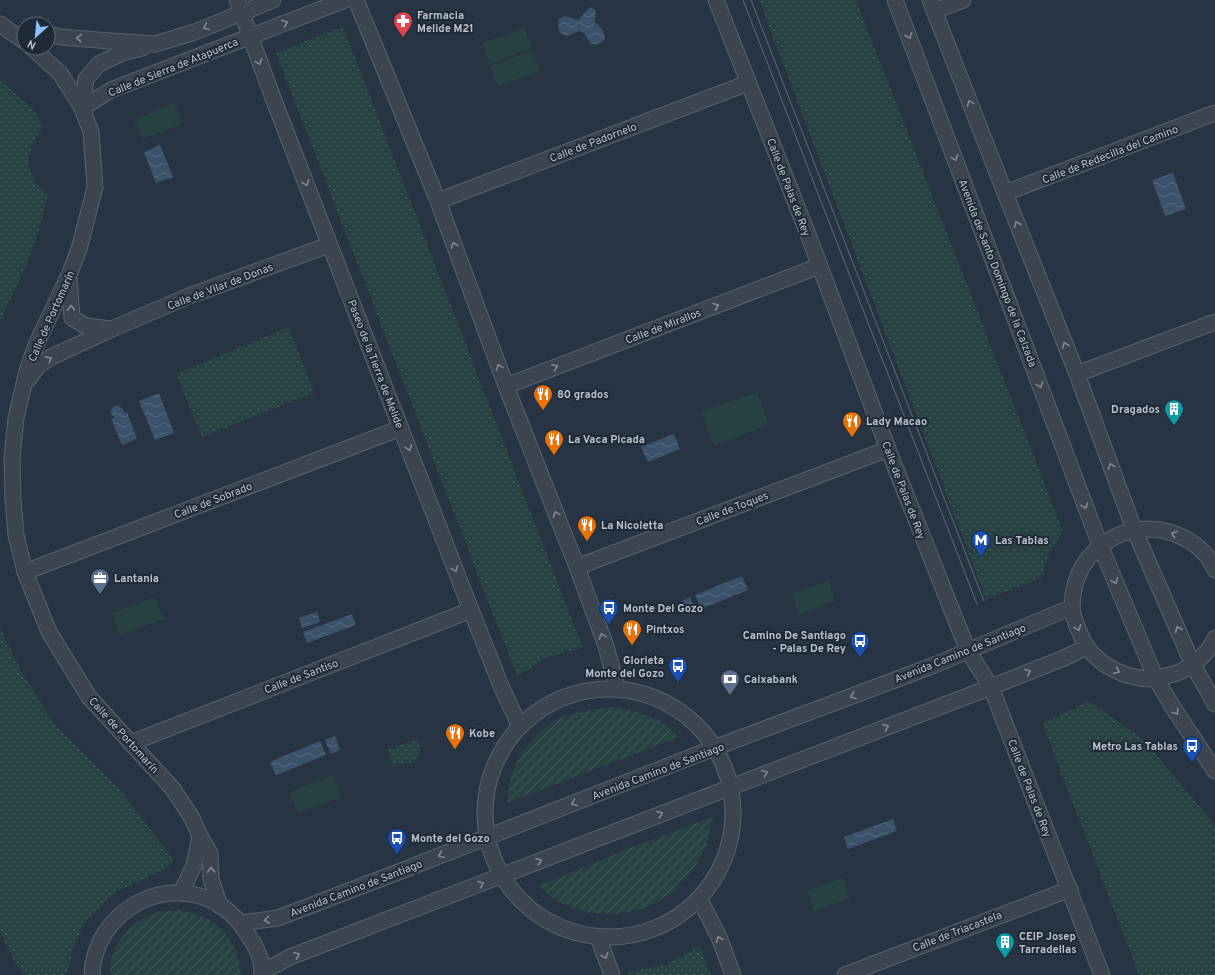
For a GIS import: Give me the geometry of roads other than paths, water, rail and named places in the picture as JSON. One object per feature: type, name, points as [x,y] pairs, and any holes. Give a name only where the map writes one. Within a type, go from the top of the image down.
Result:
[{"type":"street","points":[[82,108],[86,79],[99,64],[122,53],[195,32],[239,6],[273,0]]},
{"type":"street","name":"Calle de Sierra de Atapuerca","points":[[82,108],[111,90],[345,0]]},
{"type":"street","points":[[356,0],[438,201],[506,386],[606,646],[617,687]]},
{"type":"street","name":"Calle de Palas de Rey","points":[[716,0],[888,449],[968,651],[991,687],[1102,975]]},
{"type":"street","name":"Avenida de Santo Domingo de la Calzada","points":[[895,0],[1100,546],[1156,679],[1174,710],[1215,770]]},
{"type":"street","points":[[963,0],[932,6],[1077,374],[1134,529],[1193,665],[1215,704]]},
{"type":"street","name":"Paseo de la Tierra de Melide","points":[[239,6],[249,36],[329,245],[471,610],[501,686],[519,725]]},
{"type":"street","points":[[0,19],[16,25]]},
{"type":"street","points":[[0,24],[16,35]]},
{"type":"street","points":[[56,36],[155,44]]},
{"type":"street","name":"Calle de Portomarín","points":[[41,56],[60,73],[82,108],[90,132],[95,187],[79,249],[69,275],[36,345],[27,372],[16,418],[12,458],[16,535],[25,572],[49,632],[89,697],[173,789],[192,818],[210,853],[211,879],[220,906]]},
{"type":"street","name":"Calle de Padornelo","points":[[438,201],[748,83]]},
{"type":"street","name":"Calle de Redecilla del Camino","points":[[1005,193],[1215,113]]},
{"type":"street","name":"Calle de Vilar de Donas","points":[[23,388],[38,366],[51,357],[189,296],[329,245]]},
{"type":"street","name":"Calle de Mirallos","points":[[506,386],[819,266]]},
{"type":"street","name":"Calle de Vilar de Donas","points":[[69,275],[72,318],[86,326],[112,329]]},
{"type":"street","points":[[1077,374],[1215,322]]},
{"type":"street","name":"Calle de Sobrado","points":[[25,572],[401,428]]},
{"type":"street","name":"Calle de Toques","points":[[576,567],[888,449]]},
{"type":"street","points":[[1215,570],[1211,554],[1186,538],[1161,529],[1134,529],[1110,538],[1090,556],[1079,574],[1074,587],[1072,607],[1077,627],[1087,647],[1106,665],[1130,676],[1156,679],[1176,674],[1193,665],[1212,644],[1215,638]]},
{"type":"street","name":"Avenida Camino de Santiago","points":[[240,923],[278,918],[714,748],[968,651],[1072,607]]},
{"type":"street","name":"Calle de Santiso","points":[[131,743],[471,610]]},
{"type":"street","points":[[91,974],[98,946],[111,923],[131,906],[155,895],[173,892],[181,893],[204,897],[220,906],[240,923],[256,946],[262,974],[290,957],[503,876],[728,787],[991,687],[1064,658],[1071,653],[1087,647]]},
{"type":"street","points":[[617,687],[665,702],[700,729],[714,748],[728,787],[733,817],[729,847],[718,875],[700,900],[678,918],[653,930],[626,937],[598,937],[570,931],[544,918],[522,900],[503,876],[495,856],[490,836],[487,805],[491,776],[502,749],[519,725],[547,703],[581,690],[617,687]]},
{"type":"street","points":[[181,893],[194,865],[200,836]]},
{"type":"street","name":"Calle de Triacastela","points":[[846,975],[1070,889]]},
{"type":"street","points":[[700,900],[719,937],[733,975]]},
{"type":"street","points":[[598,937],[612,975]]},
{"type":"water","points":[[590,7],[595,10],[595,23],[603,31],[605,39],[603,41],[591,44],[584,33],[579,31],[567,36],[560,33],[558,27],[559,19],[565,16],[578,20]]},
{"type":"water","points":[[160,145],[173,177],[156,183],[144,152]]},
{"type":"water","points":[[1173,173],[1186,209],[1165,216],[1152,180]]},
{"type":"water","points":[[159,393],[174,433],[155,440],[139,401]]},
{"type":"water","points":[[117,405],[123,409],[124,413],[127,412],[137,439],[122,445],[111,419],[115,417],[111,414],[111,410]]},
{"type":"water","points":[[674,434],[680,449],[648,462],[641,447]]},
{"type":"water","points":[[742,576],[748,590],[701,609],[695,595]]},
{"type":"water","points":[[690,597],[695,610],[687,613],[682,601]]},
{"type":"water","points":[[317,612],[320,622],[302,628],[299,618]]},
{"type":"water","points":[[352,614],[356,625],[307,643],[303,632]]},
{"type":"water","points":[[335,736],[340,750],[331,754],[325,740]]},
{"type":"water","points":[[320,741],[326,755],[276,775],[270,762]]},
{"type":"water","points":[[893,819],[897,831],[848,849],[844,837]]},
{"type":"tram line","points":[[743,0],[977,604]]},
{"type":"tram line","points":[[751,0],[984,601]]},
{"type":"place","name":"Farmacia Melide M21","points":[[403,38]]},
{"type":"place","name":"80 grados","points":[[543,411]]},
{"type":"place","name":"Dragados","points":[[1174,426]]},
{"type":"place","name":"Lady Macao","points":[[852,438]]},
{"type":"place","name":"La Vaca Picada","points":[[554,456]]},
{"type":"place","name":"La Nicoletta","points":[[587,542]]},
{"type":"place","name":"Las Tablas","points":[[981,557]]},
{"type":"place","name":"Lantania","points":[[100,595]]},
{"type":"place","name":"Monte Del Gozo","points":[[609,625]]},
{"type":"place","name":"Pintxos","points":[[632,646]]},
{"type":"place","name":"Camino De Santiago - Palas De Rey","points":[[860,658]]},
{"type":"place","name":"Glorieta Monte del Gozo","points":[[678,683]]},
{"type":"place","name":"Caixabank","points":[[730,696]]},
{"type":"place","name":"Kobe","points":[[455,750]]},
{"type":"place","name":"Metro Las Tablas","points":[[1192,763]]},
{"type":"place","name":"Monte del Gozo","points":[[397,855]]},
{"type":"place","name":"CEIP Josep Tarradellas","points":[[1005,959]]}]
